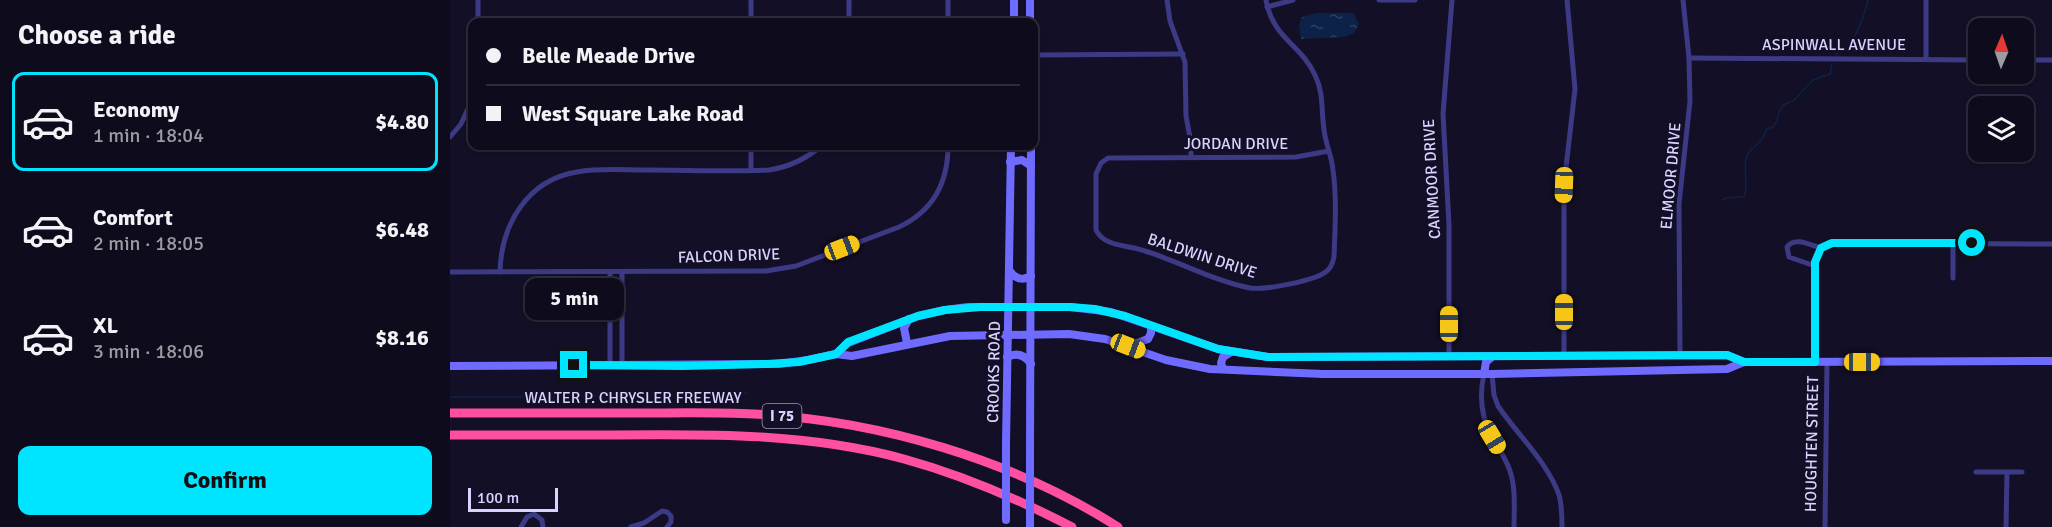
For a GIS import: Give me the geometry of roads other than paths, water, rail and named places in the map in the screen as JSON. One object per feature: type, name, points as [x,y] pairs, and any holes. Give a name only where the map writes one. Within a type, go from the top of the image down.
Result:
[{"type":"highway","name":"WALTER P. CHRYSLER FREEWAY","points":[[450,413],[755,414],[837,423],[882,432],[964,455],[1019,476],[1097,513],[1118,527]]},
{"type":"highway","name":"I 75","points":[[450,435],[741,435],[835,444],[903,458],[942,470],[1020,500],[1072,527]]},
{"type":"main road","points":[[1014,0],[1014,18]]},
{"type":"main road","points":[[1030,0],[1030,18]]},
{"type":"main road","name":"CROOKS ROAD","points":[[1006,523],[1011,150]]},
{"type":"main road","points":[[1030,150],[1032,334],[1030,527]]},
{"type":"main road","points":[[1010,162],[1022,160],[1031,166]]},
{"type":"main road","points":[[1010,271],[1013,276],[1020,279],[1031,276]]},
{"type":"main road","points":[[836,354],[848,342],[909,319],[957,308],[1031,307],[1095,309],[1125,316],[1231,352],[1277,358],[1727,355],[1744,362],[2052,361]]},
{"type":"main road","points":[[907,343],[904,328],[909,319]]},
{"type":"main road","points":[[1128,346],[1137,345],[1148,339],[1151,326]]},
{"type":"main road","points":[[450,366],[767,364],[808,360],[836,354],[852,356],[950,336],[1008,334],[1086,336],[1105,339],[1175,363],[1202,368],[1314,374],[1488,374],[1727,369],[1744,362]]},
{"type":"main road","points":[[1223,369],[1221,363],[1223,357],[1231,352]]},
{"type":"main road","points":[[1007,357],[1014,354],[1022,356],[1031,364]]},
{"type":"main road","points":[[1702,369],[1708,363],[1707,356]]},
{"type":"main road","points":[[1363,374],[1369,368],[1370,362],[1367,357]]},
{"type":"main road","points":[[1488,374],[1486,362],[1492,357]]},
{"type":"street","points":[[478,0],[478,18]]},
{"type":"street","points":[[751,0],[751,18]]},
{"type":"street","points":[[849,0],[849,18]]},
{"type":"street","points":[[948,0],[948,18]]},
{"type":"street","points":[[1167,0],[1170,21],[1183,54],[1186,69],[1186,116],[1191,157]]},
{"type":"street","points":[[1266,0],[1279,33],[1307,61],[1316,77],[1321,92],[1323,128],[1329,151]]},
{"type":"street","points":[[1267,7],[1293,0]]},
{"type":"street","points":[[1379,0],[1414,0]]},
{"type":"street","name":"CANMOOR DRIVE","points":[[1449,357],[1449,225],[1443,114],[1452,0]]},
{"type":"street","points":[[1564,356],[1564,185],[1575,89],[1567,0]]},
{"type":"street","name":"ELMOOR DRIVE","points":[[1680,355],[1679,204],[1690,111],[1689,58],[1683,0]]},
{"type":"street","points":[[1926,0],[1926,59]]},
{"type":"street","points":[[1038,55],[1183,54]]},
{"type":"street","name":"ASPINWALL AVENUE","points":[[1689,58],[1968,60]]},
{"type":"street","points":[[2034,60],[2052,60]]},
{"type":"street","points":[[450,137],[461,124],[468,109]]},
{"type":"street","points":[[751,150],[751,170]]},
{"type":"street","points":[[500,272],[503,243],[513,217],[530,196],[559,177],[590,171],[769,170],[790,165],[816,150]]},
{"type":"street","name":"FALCON DRIVE","points":[[450,272],[775,271],[796,266],[914,219],[934,200],[945,176],[948,150]]},
{"type":"street","name":"JORDAN DRIVE","points":[[1100,236],[1095,227],[1095,177],[1101,163],[1111,158],[1296,157],[1329,151]]},
{"type":"street","name":"BALDWIN DRIVE","points":[[1100,236],[1108,242],[1144,250],[1250,288],[1278,287],[1322,274],[1330,268],[1334,261],[1334,178],[1329,151]]},
{"type":"street","points":[[1815,266],[1789,257],[1786,250],[1790,243],[1795,241],[1821,248]]},
{"type":"street","points":[[1815,362],[1815,266],[1816,256],[1821,248],[1832,243],[2052,244]]},
{"type":"street","points":[[1953,243],[1953,278]]},
{"type":"street","points":[[610,272],[610,364]]},
{"type":"street","points":[[622,272],[622,364]]},
{"type":"street","name":"HOUGHTEN STREET","points":[[1825,527],[1827,362]]},
{"type":"street","points":[[1488,374],[1481,386],[1482,409],[1488,428],[1511,474],[1514,494],[1514,527]]},
{"type":"street","points":[[1488,374],[1498,406],[1552,479],[1559,495],[1562,527]]},
{"type":"street","points":[[1976,472],[2022,472]]},
{"type":"street","points":[[2006,527],[2007,472]]},
{"type":"street","points":[[631,527],[644,523],[662,511],[671,516],[671,522],[667,527]]},
{"type":"street","points":[[521,527],[527,517],[534,514],[542,520],[543,527]]},
{"type":"water","points":[[1316,13],[1353,13],[1359,24],[1354,33],[1344,37],[1301,39],[1299,25],[1302,17]]},
{"type":"waterway","points":[[1836,55],[1848,46],[1854,37],[1868,0]]},
{"type":"waterway","points":[[1722,200],[1744,197],[1745,164],[1748,153],[1762,138],[1767,128],[1772,128],[1775,124],[1780,109],[1793,101],[1813,80],[1830,74],[1832,64]]},
{"type":"waterway","points":[[450,397],[748,393]]}]
